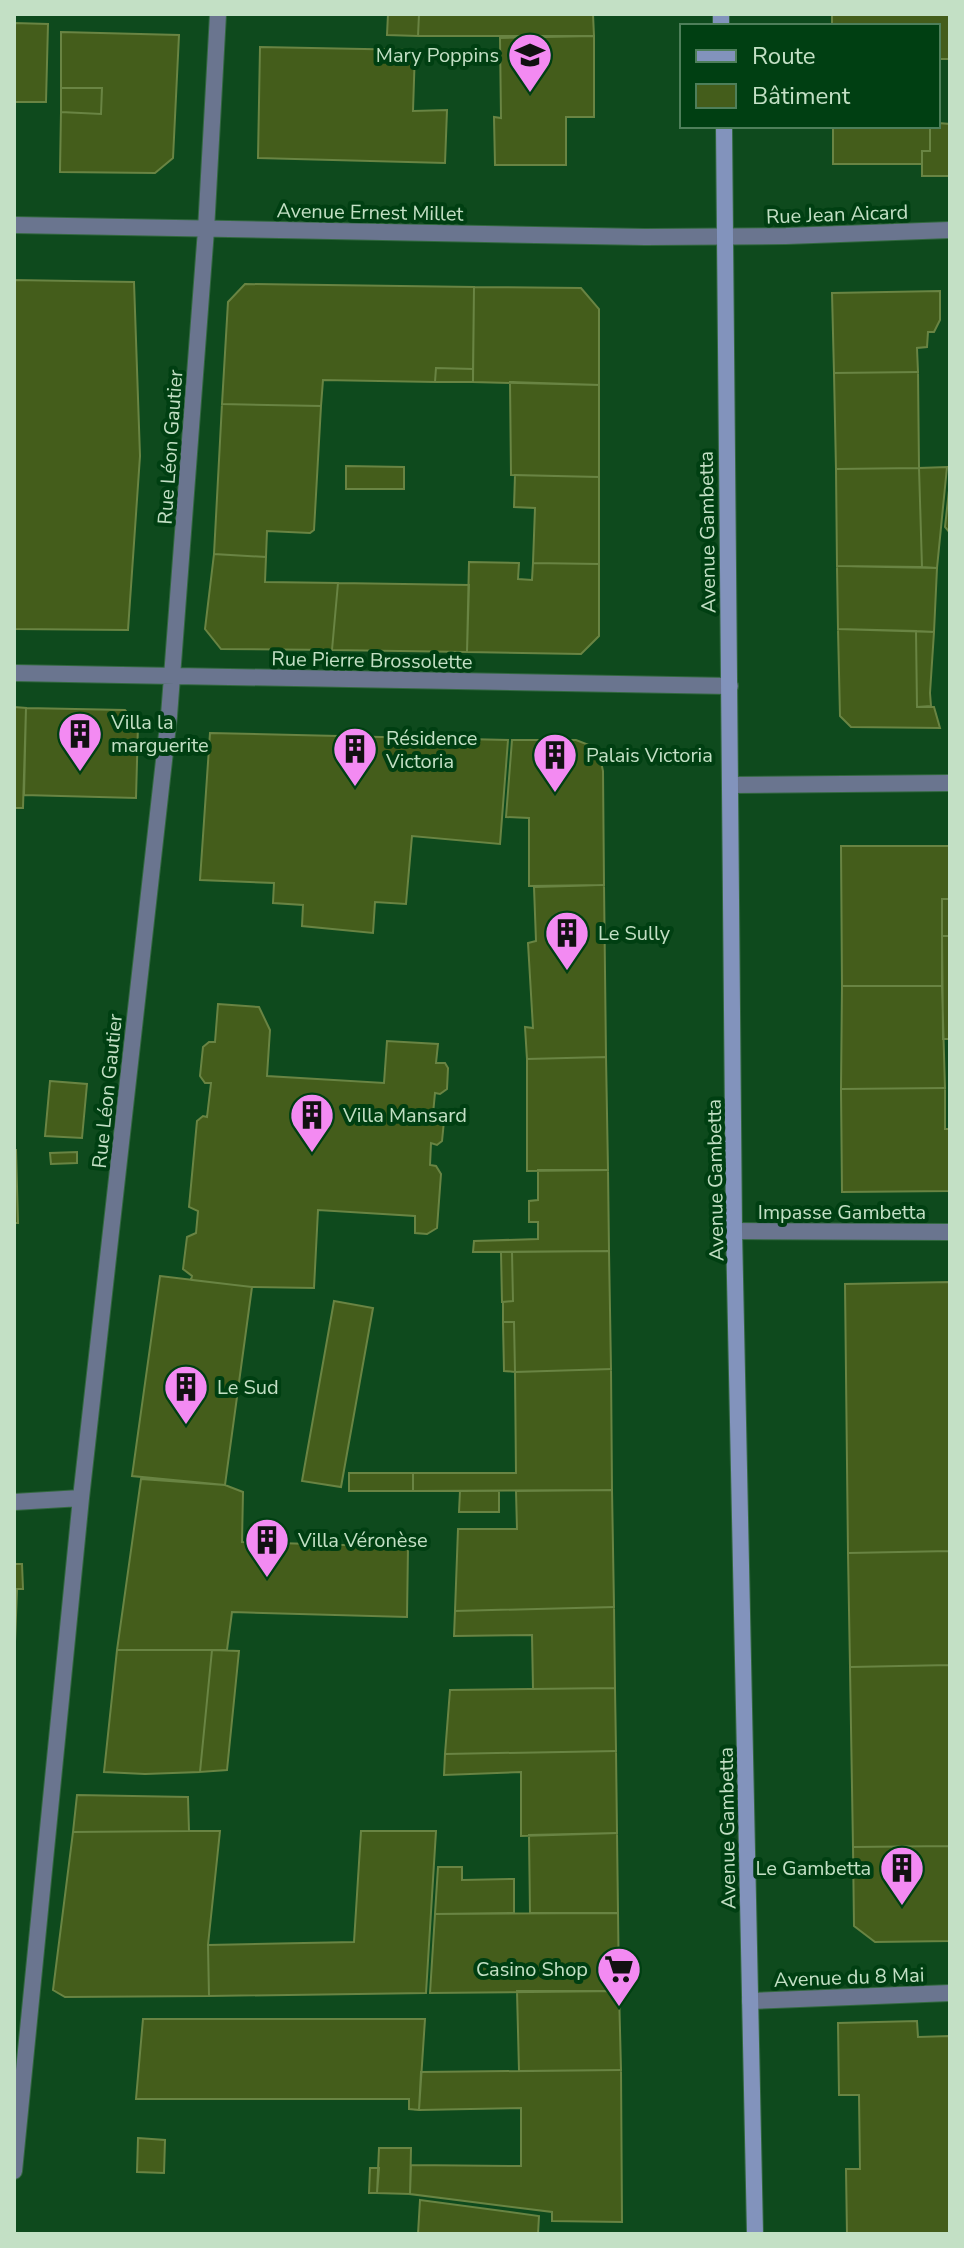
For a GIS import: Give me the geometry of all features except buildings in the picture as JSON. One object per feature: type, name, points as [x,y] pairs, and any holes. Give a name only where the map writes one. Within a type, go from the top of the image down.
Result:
[{"type":"main road","name":"Avenue Gambetta","points":[[724,128],[734,1231],[755,2234]]},
{"type":"street","name":"Rue Léon Gautier","points":[[14,2171],[81,1498],[173,678],[206,230],[218,14]]},
{"type":"street","name":"Avenue Ernest Millet","points":[[14,225],[725,237]]},
{"type":"street","name":"Rue Jean Aicard","points":[[725,237],[950,230]]},
{"type":"street","name":"Rue Pierre Brossolette","points":[[14,673],[730,686]]},
{"type":"street","points":[[731,785],[950,783]]},
{"type":"street","name":"Impasse Gambetta","points":[[734,1231],[950,1232]]},
{"type":"street","points":[[14,1502],[81,1498]]},
{"type":"street","name":"Avenue du 8 Mai","points":[[750,2001],[950,1993]]},
{"type":"place","name":"Mary Poppins","points":[[530,94]]},
{"type":"place","name":"Villa la marguerite","points":[[80,773]]},
{"type":"place","name":"Résidence Victoria","points":[[355,788]]},
{"type":"place","name":"Palais Victoria","points":[[555,794]]},
{"type":"place","name":"Le Sully","points":[[567,972]]},
{"type":"place","name":"Villa Mansard","points":[[312,1154]]},
{"type":"place","name":"Le Sud","points":[[186,1426]]},
{"type":"place","name":"Villa Véronèse","points":[[267,1579]]},
{"type":"place","name":"Le Gambetta","points":[[902,1907]]},
{"type":"place","name":"Casino Shop","points":[[619,2008]]}]
